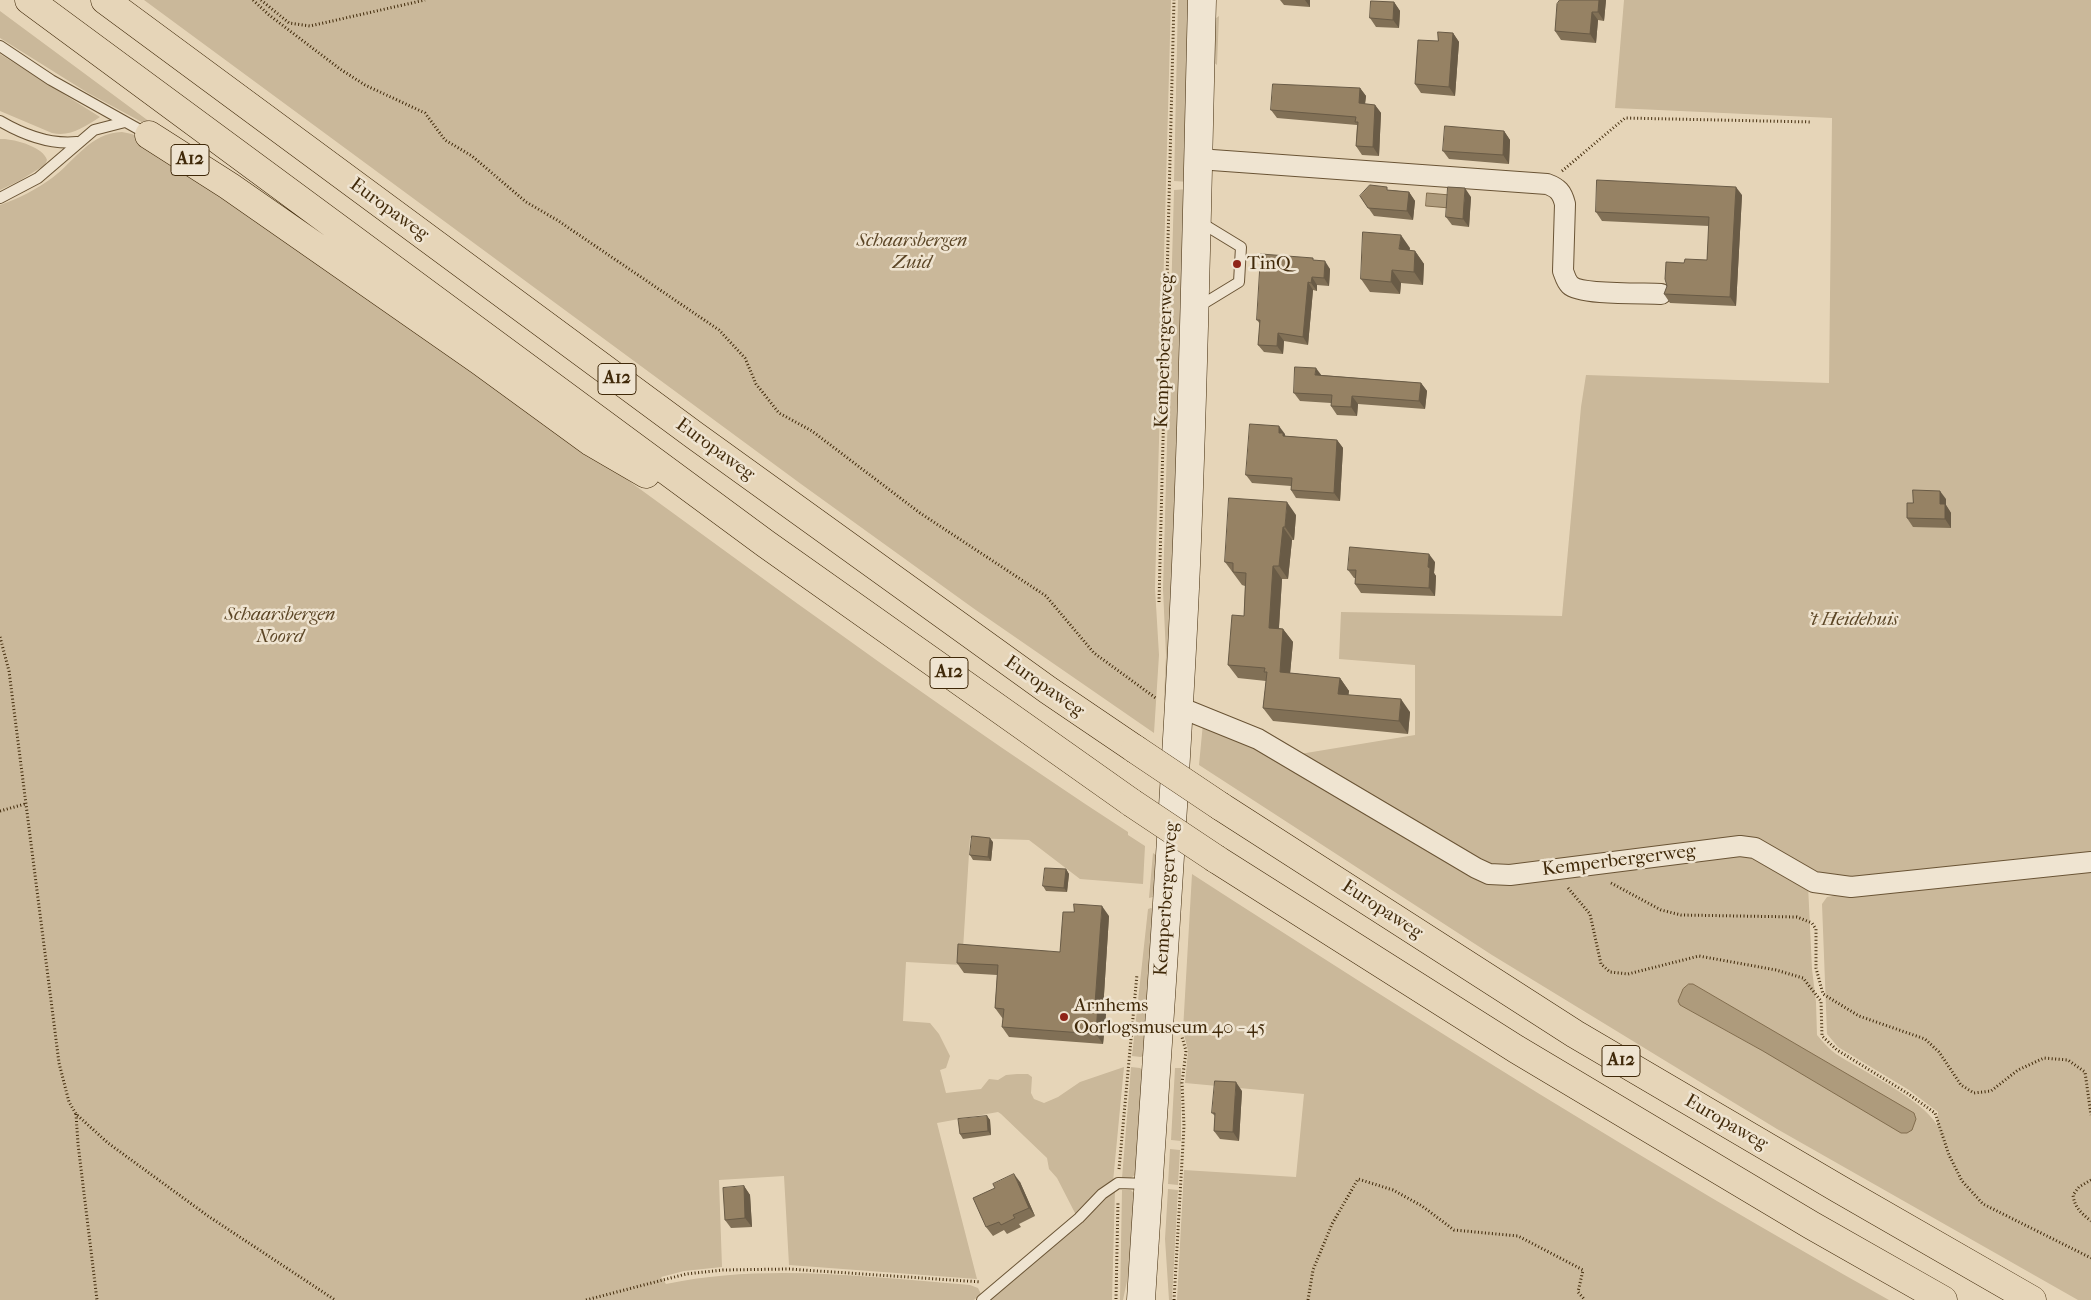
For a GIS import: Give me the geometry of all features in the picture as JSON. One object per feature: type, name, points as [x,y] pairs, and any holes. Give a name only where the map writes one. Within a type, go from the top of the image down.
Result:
[{"type":"highway","name":"A12","points":[[29,0],[766,544],[1132,803],[1216,860],[1524,1054],[1811,1225],[1943,1300]]},
{"type":"highway","name":"Europaweg","points":[[104,0],[702,441],[1048,690],[1135,750],[1575,1034],[1839,1190],[2032,1300]]},
{"type":"highway","name":"A12","points":[[149,135],[229,186],[480,361],[591,442],[766,544]]},
{"type":"main road","name":"Kemperbergerweg","points":[[1141,1300],[1149,1184],[1167,701],[1185,588],[1195,308],[1202,0]]},
{"type":"street","points":[[1198,159],[1547,184],[1557,188],[1562,194],[1565,204],[1563,271],[1566,280],[1571,286],[1584,291],[1661,294]]},
{"type":"street","name":"Kemperbergerweg","points":[[1167,701],[1258,739],[1489,874],[1510,875],[1740,846],[1755,848],[1814,882],[1851,887],[2091,862]]},
{"type":"lane","name":"A12","points":[[0,46],[51,80],[149,135]]},
{"type":"lane","points":[[0,198],[38,178],[94,130],[125,122]]},
{"type":"lane","points":[[2,125],[47,142],[62,144],[78,142]]},
{"type":"lane","points":[[1195,308],[1239,282],[1241,247],[1197,220]]},
{"type":"lane","points":[[982,1300],[1078,1218],[1102,1194],[1118,1183],[1149,1184]]},
{"type":"path","points":[[253,0],[340,69],[365,85],[425,113],[445,140],[472,156],[526,202],[557,220],[719,330],[745,358],[756,384],[780,413],[812,431],[920,513],[1046,596],[1094,653],[1167,701]]},
{"type":"path","points":[[261,0],[290,23],[310,26],[425,0]]},
{"type":"path","name":"Kemperbergerweg","points":[[1160,607],[1174,0]]},
{"type":"path","points":[[1547,184],[1625,118],[1812,122]]},
{"type":"path","points":[[0,637],[9,671],[59,1063],[70,1102],[76,1114],[108,1143],[208,1216],[335,1300]]},
{"type":"path","points":[[0,811],[25,804]]},
{"type":"path","points":[[1540,871],[1561,881],[1590,914],[1601,964],[1610,972],[1628,974],[1699,956],[1776,970],[1803,978],[1821,1001],[1822,1036],[1836,1050],[1907,1093],[1935,1114],[1949,1156],[1962,1181],[1983,1204],[2091,1258]]},
{"type":"path","points":[[1610,882],[1662,910],[1681,915],[1797,917],[1812,923],[1817,935],[1816,968],[1823,994],[1859,1016],[1925,1039],[1939,1052],[1961,1085],[1974,1093],[1991,1091],[2018,1070],[2044,1058],[2068,1060],[2085,1072],[2091,1115]]},
{"type":"path","points":[[1174,1300],[1184,1126],[1182,1083],[1186,1051],[1180,1030]]},
{"type":"path","points":[[76,1114],[97,1300]]},
{"type":"path","points":[[1308,1300],[1313,1270],[1332,1224],[1358,1179],[1393,1190],[1422,1206],[1454,1230],[1518,1236],[1583,1270],[1578,1292],[1586,1300]]},
{"type":"path","points":[[2091,1180],[2079,1187],[2073,1195],[2079,1211],[2091,1221]]},
{"type":"path","points":[[1116,1300],[1118,1183]]},
{"type":"path","points":[[586,1300],[686,1274],[723,1270],[789,1269],[1001,1284]]},
{"type":"green space","name":"Schaarsbergen Zuid","points":[[144,0],[1171,0],[1155,588],[1159,655],[1154,733],[973,608],[801,484]]},
{"type":"green space","points":[[1178,0],[1194,0],[1189,182],[1174,181]]},
{"type":"green space","name":"'t Heidehuis","points":[[1624,0],[2091,0],[2091,858],[1850,882],[1815,876],[1756,843],[1489,869],[1300,754],[1415,735],[1415,665],[1339,659],[1341,612],[1562,616],[1581,407],[1586,375],[1829,383],[1832,118],[1615,108]]},
{"type":"green space","points":[[0,11],[150,122],[149,126],[88,93],[0,38]]},
{"type":"green space","points":[[1219,16],[1217,65],[1210,59],[1212,21]]},
{"type":"green space","points":[[0,54],[100,117],[77,130],[59,134],[52,133],[0,111]]},
{"type":"green space","name":"Schaarsbergen Noord","points":[[122,132],[132,134],[147,142],[393,310],[880,662],[1044,777],[1128,832],[1128,835],[1145,846],[1143,884],[1080,879],[1029,840],[970,838],[962,965],[906,962],[903,1021],[930,1023],[939,1034],[950,1056],[946,1068],[940,1070],[946,1093],[981,1089],[989,1079],[998,1080],[1006,1075],[1028,1074],[1032,1077],[1031,1093],[1034,1099],[1044,1103],[1058,1097],[1080,1082],[1124,1067],[1113,1182],[1076,1215],[1057,1178],[1049,1169],[1047,1158],[998,1112],[937,1123],[977,1279],[789,1265],[784,1176],[719,1180],[722,1267],[684,1271],[661,1277],[666,1284],[741,1274],[780,1273],[856,1276],[970,1285],[978,1288],[981,1294],[974,1300],[0,1300],[0,205],[34,190],[46,182],[61,171],[92,142],[101,137]]},
{"type":"green space","points":[[0,139],[12,140],[34,147],[45,155],[47,160],[45,165],[0,190]]},
{"type":"green space","points":[[1188,189],[1167,701],[1164,700],[1166,655],[1163,589],[1174,190]]},
{"type":"green space","points":[[1203,723],[1229,732],[1473,871],[1738,850],[1808,885],[1817,1035],[1836,1054],[1891,1086],[1919,1105],[1937,1125],[1938,1112],[1909,1090],[1838,1047],[1827,1034],[1822,904],[1827,897],[1850,893],[2091,866],[2091,1300],[2078,1300],[1777,1129],[1492,955],[1199,765]],"holes":[[[1693,984],[1913,1113],[1916,1119],[1763,1051],[1680,1005]]]},
{"type":"green space","points":[[1153,853],[1160,858],[1157,896],[1149,898]]},
{"type":"green space","points":[[1192,874],[1538,1093],[1800,1250],[1889,1300],[1177,1300],[1184,1170],[1296,1177],[1304,1094],[1185,1083],[1188,1051],[1183,1030]]},
{"type":"green space","points":[[1151,908],[1156,911],[1148,1053],[1141,1057],[1132,1056],[1148,909]]},
{"type":"green space","points":[[1131,1067],[1140,1068],[1147,1074],[1141,1170],[1131,1178],[1122,1178]]},
{"type":"green space","points":[[1175,1068],[1181,1068],[1181,1141],[1171,1140]]},
{"type":"green space","points":[[1170,1149],[1180,1150],[1178,1185],[1168,1184]]},
{"type":"green space","points":[[1168,1189],[1178,1190],[1172,1300],[1169,1300],[1165,1239]]},
{"type":"green space","points":[[1115,1190],[1112,1300],[989,1300],[1104,1198]]},
{"type":"green space","points":[[1122,1190],[1131,1190],[1139,1199],[1136,1238],[1123,1300],[1120,1300]]},
{"type":"shaded area","points":[[1427,193],[1450,195],[1450,208],[1426,206]]},
{"type":"shaded area","points":[[1689,984],[1693,984],[1914,1113],[1916,1119],[1912,1130],[1907,1133],[1901,1133],[1763,1051],[1680,1005],[1678,1001],[1683,989]]},
{"type":"building","points":[[1560,0],[1599,0],[1598,12],[1592,12],[1590,34],[1555,31],[1557,4]]},
{"type":"building","points":[[1371,1],[1394,2],[1393,20],[1370,18]]},
{"type":"building","points":[[1438,32],[1453,33],[1449,87],[1415,84],[1418,40],[1438,41]]},
{"type":"building","points":[[1273,84],[1360,88],[1359,103],[1375,105],[1373,147],[1356,146],[1358,122],[1355,122],[1356,117],[1271,110]]},
{"type":"building","points":[[1445,126],[1504,131],[1503,155],[1443,151]]},
{"type":"building","points":[[1597,180],[1736,187],[1730,297],[1664,294],[1667,286],[1665,279],[1666,262],[1684,263],[1685,259],[1707,260],[1709,217],[1596,212]]},
{"type":"building","points":[[1370,185],[1387,187],[1387,190],[1409,192],[1407,211],[1368,208],[1360,196]]},
{"type":"building","points":[[1448,187],[1465,188],[1463,219],[1446,217]]},
{"type":"building","points":[[1363,232],[1401,235],[1399,249],[1415,251],[1414,272],[1392,270],[1391,282],[1361,279]]},
{"type":"building","points":[[1261,254],[1313,258],[1313,260],[1325,261],[1324,278],[1312,277],[1311,283],[1308,282],[1303,337],[1278,333],[1277,346],[1258,345],[1260,320],[1257,320]]},
{"type":"building","points":[[1295,367],[1316,368],[1315,375],[1421,383],[1419,401],[1352,396],[1351,407],[1331,406],[1332,395],[1294,393]]},
{"type":"building","points":[[1250,424],[1279,426],[1279,433],[1283,433],[1283,436],[1337,440],[1334,493],[1291,490],[1292,478],[1246,475]]},
{"type":"building","points":[[1913,490],[1940,491],[1940,504],[1945,504],[1945,519],[1907,518],[1907,503],[1913,503]]},
{"type":"building","points":[[1229,498],[1287,502],[1279,566],[1273,566],[1269,628],[1283,629],[1280,672],[1340,678],[1338,694],[1401,699],[1399,721],[1263,708],[1267,672],[1264,672],[1265,668],[1228,665],[1232,615],[1244,616],[1246,573],[1233,572],[1233,563],[1225,562]]},
{"type":"building","points":[[1350,547],[1429,554],[1429,588],[1355,584],[1356,570],[1348,570]]},
{"type":"building","points":[[972,836],[990,838],[988,857],[970,855]]},
{"type":"building","points":[[1045,868],[1066,869],[1064,888],[1043,886]]},
{"type":"building","points":[[1074,904],[1102,906],[1095,1004],[1098,1004],[1096,1034],[1002,1027],[1004,1009],[995,1008],[998,965],[957,963],[958,944],[1060,952],[1063,912],[1074,912]]},
{"type":"building","points":[[1215,1081],[1236,1082],[1233,1132],[1214,1131],[1215,1113],[1212,1113]]},
{"type":"building","points":[[987,1116],[988,1131],[960,1134],[958,1119]]},
{"type":"building","points":[[1014,1174],[1029,1208],[1013,1215],[1015,1218],[1001,1225],[999,1222],[986,1227],[973,1198],[995,1188],[993,1184]]},
{"type":"building","points":[[744,1186],[745,1218],[725,1220],[723,1188]]},
{"type":"place","name":"TinQ","points":[[1237,264]]},
{"type":"place","name":"Arnhems Oorlogsmuseum 40 - 45","points":[[1064,1017]]}]
